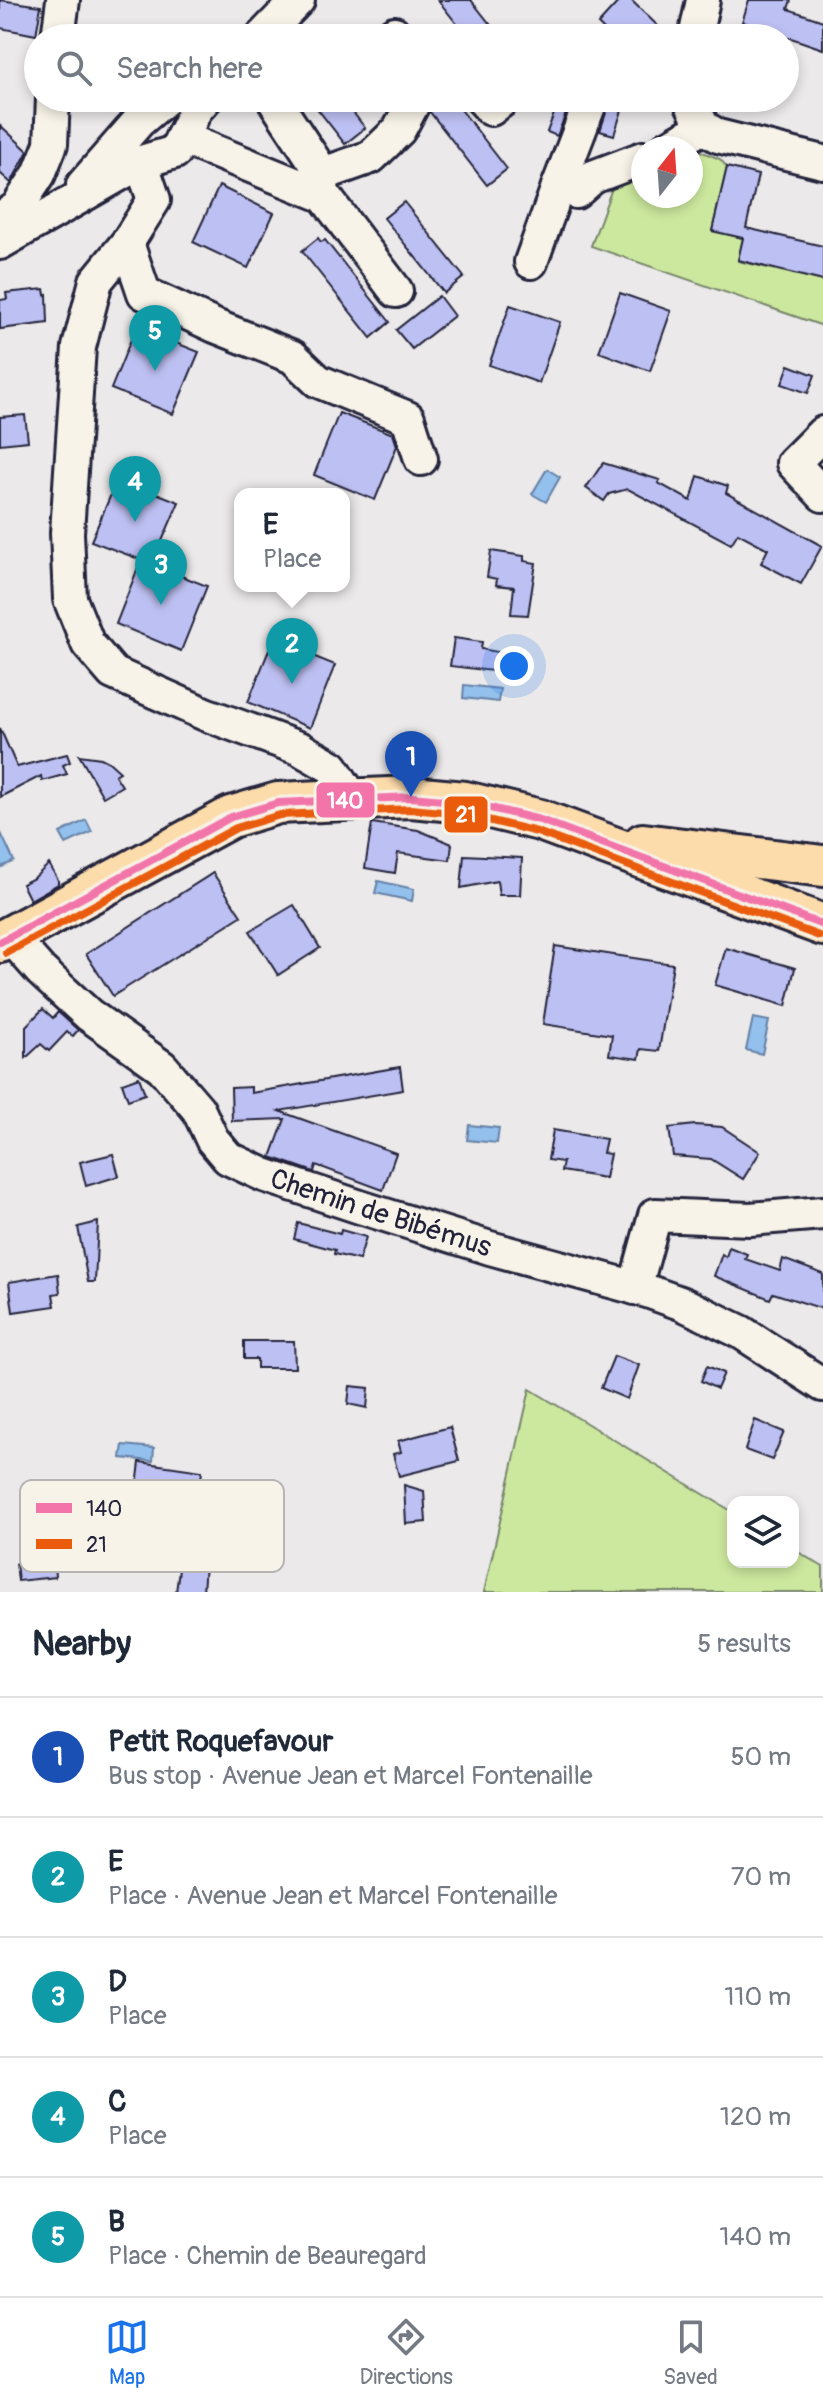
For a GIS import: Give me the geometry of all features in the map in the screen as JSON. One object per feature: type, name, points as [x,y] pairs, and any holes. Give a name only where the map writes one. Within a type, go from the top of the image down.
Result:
[{"type":"main road","points":[[5,939],[231,817],[278,803],[352,798],[411,797],[502,809],[823,925]]},
{"type":"main road","points":[[587,838],[823,866]]},
{"type":"main road","points":[[753,901],[745,878],[754,866],[767,858]]},
{"type":"street","points":[[60,24],[63,0]]},
{"type":"street","points":[[275,24],[298,0]]},
{"type":"street","points":[[698,24],[703,0]]},
{"type":"street","points":[[0,219],[17,208],[39,174],[51,144],[52,112]]},
{"type":"street","points":[[65,205],[150,112]]},
{"type":"street","points":[[0,243],[141,162],[175,152],[195,112]]},
{"type":"street","points":[[281,112],[322,183],[396,291]]},
{"type":"street","points":[[182,138],[317,193],[322,183],[371,157],[399,130],[409,112]]},
{"type":"street","points":[[540,265],[567,190],[588,112]]},
{"type":"street","points":[[696,112],[703,127],[740,143],[823,162]]},
{"type":"street","points":[[688,136],[703,127]]},
{"type":"street","points":[[141,162],[154,200],[127,243],[96,281],[79,347],[67,533],[70,599],[88,644],[113,673],[205,714],[302,750],[332,767],[352,798]]},
{"type":"street","points":[[567,190],[631,163]]},
{"type":"street","points":[[127,243],[144,293],[293,357],[318,381],[408,418],[421,459]]},
{"type":"street","points":[[823,433],[793,463],[823,495]]},
{"type":"street","name":"Chemin de Bibémus","points":[[5,939],[89,1015],[162,1067],[198,1109],[212,1139],[228,1158],[264,1175],[374,1212],[635,1288],[711,1316],[823,1385]]},
{"type":"street","points":[[635,1288],[655,1215],[750,1219],[823,1213]]},
{"type":"green space","points":[[703,152],[720,159],[727,167],[712,231],[743,238],[738,261],[823,281],[823,326],[591,246],[615,180],[631,174],[631,208],[703,208]]},
{"type":"green space","points":[[530,1389],[727,1508],[727,1568],[799,1568],[799,1553],[823,1567],[823,1592],[484,1592]]},
{"type":"water","points":[[547,469],[560,477],[546,502],[532,494]]},
{"type":"water","points":[[464,685],[500,689],[498,702],[463,698]]},
{"type":"water","points":[[86,820],[92,832],[66,844],[60,833]]},
{"type":"water","points":[[0,831],[14,861],[2,867],[0,862]]},
{"type":"water","points":[[378,881],[414,889],[412,901],[375,893]]},
{"type":"water","points":[[753,1018],[769,1021],[762,1054],[746,1050]]},
{"type":"water","points":[[469,1125],[499,1128],[497,1143],[467,1140]]},
{"type":"water","points":[[123,1445],[154,1448],[153,1461],[121,1458]]},
{"type":"building","points":[[0,0],[41,6],[38,24],[24,24],[24,33],[0,28]]},
{"type":"building","points":[[438,0],[471,0],[490,24],[457,24]]},
{"type":"building","points":[[620,0],[631,0],[656,24],[598,24]]},
{"type":"building","points":[[749,0],[791,0],[788,9],[823,21],[823,49],[799,41],[799,24],[742,22]]},
{"type":"building","points":[[320,112],[353,112],[365,128],[345,144]]},
{"type":"building","points":[[430,112],[463,112],[507,169],[487,185]]},
{"type":"building","points":[[555,112],[566,112],[557,136],[547,132]]},
{"type":"building","points":[[606,112],[621,112],[614,135],[600,131]]},
{"type":"building","points":[[0,125],[28,151],[11,183],[0,173]]},
{"type":"building","points":[[727,167],[758,175],[746,228],[823,246],[823,281],[738,260],[743,238],[712,231]]},
{"type":"building","points":[[219,186],[274,213],[248,268],[193,242]]},
{"type":"building","points":[[404,202],[464,277],[444,293],[384,218]]},
{"type":"building","points":[[318,238],[321,242],[325,240],[390,322],[371,338],[302,251]]},
{"type":"building","points":[[44,289],[48,323],[0,329],[0,300],[7,299],[6,293]]},
{"type":"building","points":[[620,293],[671,311],[650,371],[599,352]]},
{"type":"building","points":[[439,296],[454,316],[412,349],[396,330]]},
{"type":"building","points":[[510,305],[560,322],[539,383],[489,365]]},
{"type":"building","points":[[136,327],[199,352],[173,414],[111,389]]},
{"type":"building","points":[[789,365],[815,375],[808,393],[782,384]]},
{"type":"building","points":[[339,413],[393,434],[397,446],[375,500],[314,475]]},
{"type":"building","points":[[25,415],[28,441],[0,444],[0,417]]},
{"type":"building","points":[[603,463],[660,480],[658,483],[691,501],[698,476],[728,486],[726,493],[822,546],[801,584],[761,563],[768,549],[738,533],[731,544],[628,489],[609,494],[604,501],[586,488]]},
{"type":"building","points":[[118,478],[179,502],[152,564],[91,541]]},
{"type":"building","points":[[491,551],[524,556],[524,561],[536,563],[528,615],[511,614],[514,587],[496,585],[497,579],[487,577]]},
{"type":"building","points":[[141,560],[207,586],[181,651],[116,624]]},
{"type":"building","points":[[454,638],[482,642],[481,649],[503,653],[500,672],[450,666]]},
{"type":"building","points":[[273,640],[335,665],[310,728],[248,702]]},
{"type":"building","points":[[0,728],[17,767],[67,754],[70,762],[63,765],[67,774],[42,781],[41,776],[0,797]]},
{"type":"building","points":[[79,755],[109,762],[120,772],[115,775],[122,786],[103,797]]},
{"type":"building","points":[[372,823],[418,830],[452,844],[450,860],[398,853],[395,873],[365,868]]},
{"type":"building","points":[[464,855],[522,858],[520,895],[499,895],[497,881],[461,888]]},
{"type":"building","points":[[49,864],[58,884],[30,900],[22,884]]},
{"type":"building","points":[[213,873],[241,916],[113,996],[86,954]]},
{"type":"building","points":[[294,905],[320,948],[278,975],[250,931]]},
{"type":"building","points":[[555,946],[673,964],[659,1051],[641,1049],[639,1059],[609,1055],[612,1035],[543,1024]]},
{"type":"building","points":[[726,948],[795,968],[786,1006],[715,985]]},
{"type":"building","points":[[43,1009],[53,1018],[58,1012],[78,1030],[73,1036],[67,1032],[49,1051],[41,1044],[26,1058],[26,1026]]},
{"type":"building","points":[[400,1067],[403,1090],[279,1111],[396,1153],[383,1190],[316,1165],[314,1172],[271,1157],[285,1119],[232,1121],[231,1088],[251,1087],[251,1093]]},
{"type":"building","points":[[139,1077],[145,1094],[128,1100],[122,1083]]},
{"type":"building","points":[[695,1125],[722,1127],[760,1152],[743,1179],[711,1159],[673,1156],[669,1128]]},
{"type":"building","points":[[553,1130],[606,1139],[603,1153],[610,1154],[605,1178],[561,1171],[563,1162],[548,1160]]},
{"type":"building","points":[[113,1154],[119,1176],[86,1186],[80,1162]]},
{"type":"building","points":[[98,1222],[95,1282],[88,1282],[78,1227]]},
{"type":"building","points":[[298,1223],[366,1237],[359,1260],[294,1239]]},
{"type":"building","points":[[729,1247],[747,1254],[745,1259],[780,1271],[783,1259],[823,1274],[823,1309],[773,1293],[770,1299],[714,1276],[722,1254],[726,1257]]},
{"type":"building","points":[[58,1274],[60,1293],[53,1294],[55,1306],[13,1312],[9,1282]]},
{"type":"building","points":[[244,1341],[294,1341],[295,1368],[257,1368],[257,1359],[244,1359]]},
{"type":"building","points":[[614,1356],[639,1365],[627,1399],[601,1388]]},
{"type":"building","points":[[707,1366],[724,1373],[717,1389],[701,1381]]},
{"type":"building","points":[[350,1386],[369,1388],[367,1408],[348,1404]]},
{"type":"building","points":[[755,1420],[784,1432],[772,1460],[745,1450]]},
{"type":"building","points":[[450,1427],[459,1461],[399,1476],[393,1454],[401,1452],[398,1441]]},
{"type":"building","points":[[140,1462],[202,1471],[201,1480],[138,1480]]},
{"type":"building","points":[[404,1485],[424,1491],[426,1522],[406,1524]]},
{"type":"building","points":[[16,1563],[20,1563],[20,1572],[55,1572],[55,1577],[18,1581]]},
{"type":"building","points":[[179,1572],[204,1572],[203,1592],[176,1592]]},
{"type":"transit line","name":"140","points":[[0,942],[231,817],[278,803],[411,797],[465,802],[540,820],[823,925]]},
{"type":"transit line","name":"21","points":[[6,953],[236,828],[280,815],[411,809],[463,814],[537,832],[819,936]]},
{"type":"place","name":"B","points":[[155,371]]},
{"type":"place","name":"C","points":[[135,522]]},
{"type":"place","name":"D","points":[[161,605]]},
{"type":"place","name":"E","points":[[292,684]]},
{"type":"place","name":"Petit Roquefavour","points":[[411,797]]}]
